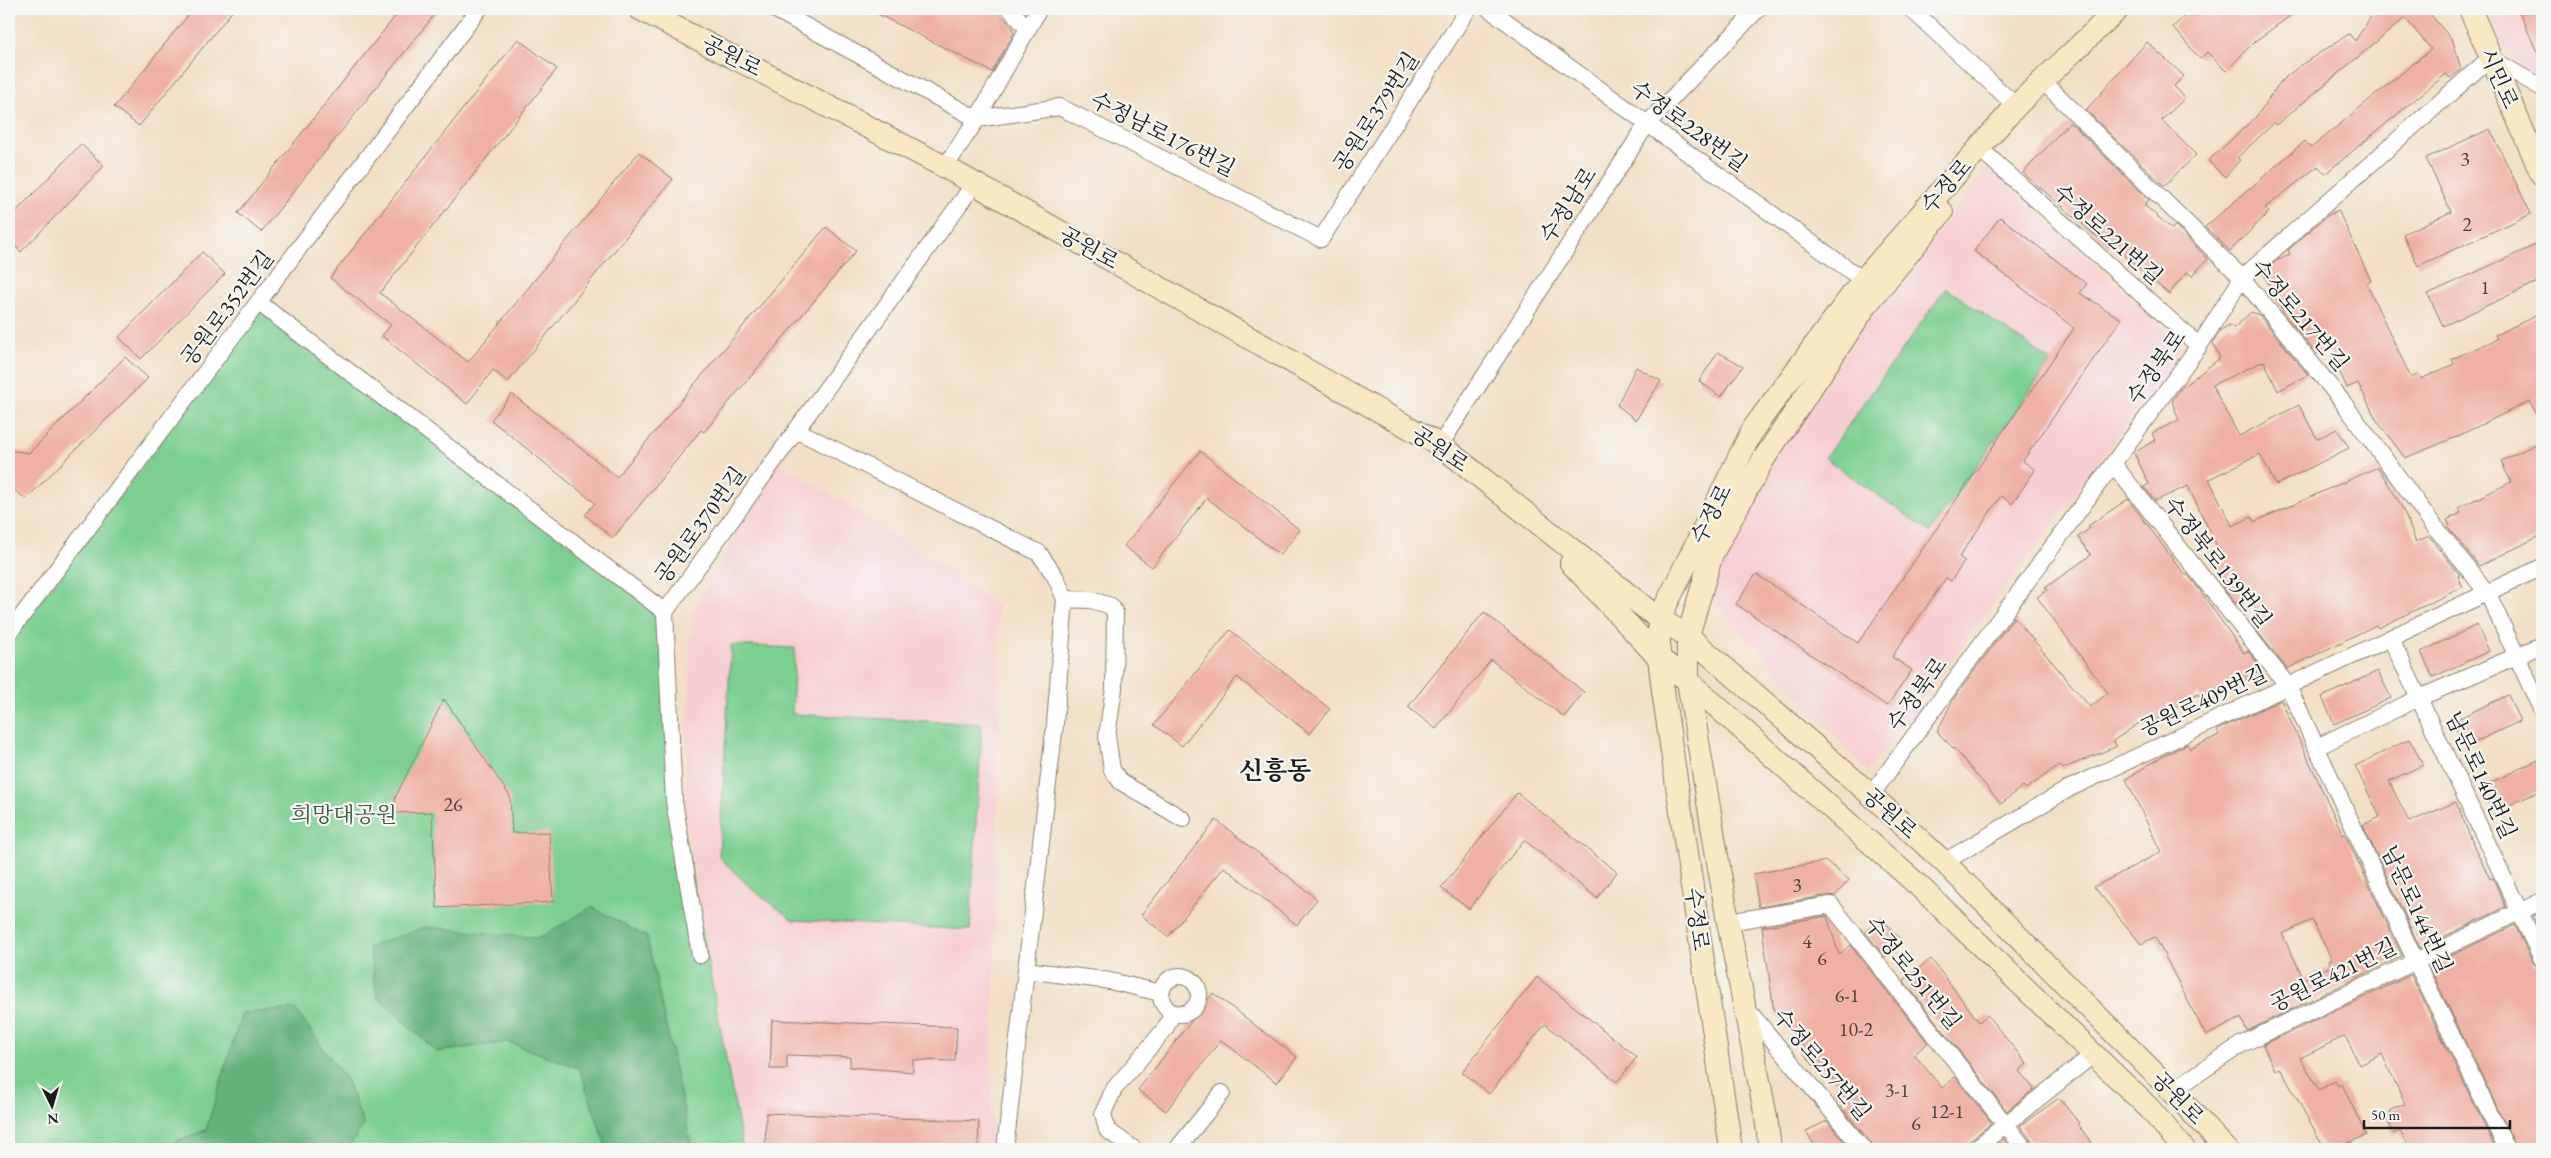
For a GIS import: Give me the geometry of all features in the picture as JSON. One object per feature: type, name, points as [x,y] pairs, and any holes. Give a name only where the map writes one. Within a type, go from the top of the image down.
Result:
[{"type":"main road","name":"공원로","points":[[640,9],[945,166],[1440,445],[1660,619],[1688,636],[1871,795],[1944,862],[2172,1091],[2226,1149]]},
{"type":"main road","name":"수정로","points":[[1731,1149],[1659,658],[1660,619],[1753,429],[1862,280],[2016,106],[2118,9]]},
{"type":"main road","name":"수정로","points":[[1770,1149],[1746,1008],[1728,922],[1688,681],[1688,636],[1712,554],[1763,460],[1867,304],[1988,156],[2050,88],[2134,9]]},
{"type":"main road","name":"시민로","points":[[2470,9],[2542,175]]},
{"type":"main road","name":"공원로","points":[[1523,511],[1659,658],[1688,681],[1919,886],[2149,1108],[2184,1149]]},
{"type":"street","name":"공원로352번길","points":[[10,630],[259,303],[479,9]]},
{"type":"street","points":[[774,9],[977,119]]},
{"type":"street","points":[[1010,9],[1028,29]]},
{"type":"street","points":[[945,166],[977,119],[1040,9]]},
{"type":"street","name":"공원로379번길","points":[[1321,239],[1468,9]]},
{"type":"street","name":"수정로228번길","points":[[1489,9],[1862,280]]},
{"type":"street","name":"수정남로","points":[[1440,445],[1648,124],[1758,9]]},
{"type":"street","points":[[1911,9],[2016,106]]},
{"type":"street","points":[[2490,58],[2542,88]]},
{"type":"street","name":"수정북로","points":[[1871,795],[2199,346],[2242,278],[2490,58]]},
{"type":"street","name":"수정로217번길","points":[[2050,88],[2242,278],[2342,401],[2488,594],[2542,711]]},
{"type":"street","name":"수정남로176번길","points":[[977,119],[1060,107],[1321,239]]},
{"type":"street","name":"수정로221번길","points":[[1988,156],[2199,346]]},
{"type":"street","name":"공원로370번길","points":[[700,955],[674,802],[665,612],[974,184]]},
{"type":"street","points":[[259,303],[665,612]]},
{"type":"street","points":[[796,430],[1039,553],[1054,576],[1065,599],[1054,724],[1005,1149]]},
{"type":"street","name":"수정북로139번길","points":[[2114,464],[2288,686]]},
{"type":"street","name":"공원로409번길","points":[[1944,862],[2068,789],[2488,594],[2542,567]]},
{"type":"street","points":[[1065,599],[1090,600],[1111,606],[1115,613],[1114,688],[1107,736],[1112,770],[1122,782],[1183,819]]},
{"type":"street","name":"남문로140번길","points":[[2391,639],[2542,959]]},
{"type":"street","points":[[2317,747],[2419,698],[2542,644]]},
{"type":"street","name":"남문로144번길","points":[[2288,686],[2415,960],[2506,1149]]},
{"type":"street","name":"공원로421번길","points":[[2172,1091],[2242,1044],[2542,901]]},
{"type":"street","name":"수정로251번길","points":[[1728,922],[1831,905],[1886,977],[2025,1149]]},
{"type":"street","points":[[1026,970],[1110,981],[1161,993]]},
{"type":"street","points":[[1177,976],[1190,978],[1198,988],[1199,994],[1195,1006],[1185,1013],[1173,1013],[1164,1005],[1161,993],[1166,982],[1177,976]]},
{"type":"street","name":"수정로257번길","points":[[1746,1008],[1862,1149]]},
{"type":"street","points":[[1134,1149],[1107,1130],[1103,1113],[1114,1089],[1152,1044],[1173,1013]]},
{"type":"street","points":[[1975,1149],[2008,1126],[2094,1054]]},
{"type":"street","points":[[1177,1149],[1222,1093]]},
{"type":"shaded area","points":[[2476,9],[2542,9],[2542,77],[2518,64],[2484,28]]},
{"type":"shaded area","points":[[1989,167],[2183,346],[2002,593],[1867,772],[1714,601],[1721,560],[1772,465],[1876,310]]},
{"type":"shaded area","points":[[776,462],[936,562],[997,606],[999,731],[991,1112],[993,1149],[743,1149],[684,812],[692,613]]},
{"type":"green space","points":[[1946,288],[2051,361],[1930,532],[1825,458]]},
{"type":"green space","name":"희망대공원","points":[[260,311],[657,610],[680,812],[743,1149],[9,1149],[9,643]]},
{"type":"green space","points":[[731,645],[795,648],[792,714],[982,724],[970,930],[793,920],[751,888],[719,857]]},
{"type":"green space","points":[[592,907],[647,937],[692,1149],[607,1149],[579,1068],[508,1042],[437,1052],[377,997],[369,947],[425,927],[539,938]]},
{"type":"green space","points":[[295,1009],[347,1081],[364,1125],[347,1149],[169,1149],[175,1142],[206,1130],[242,1013]]},
{"type":"building","points":[[193,9],[234,9],[139,126],[114,107]]},
{"type":"building","points":[[401,9],[439,9],[261,232],[238,213]]},
{"type":"building","points":[[868,9],[995,9],[1012,27],[1014,33],[992,72]]},
{"type":"building","points":[[2192,9],[2300,9],[2255,41],[2226,71],[2207,52],[2200,59],[2173,27]]},
{"type":"building","points":[[2376,9],[2426,9],[2453,41],[2461,70],[2450,78],[2446,74],[2325,174],[2318,166],[2265,208],[2269,212],[2230,251],[2205,227],[2305,141],[2311,148],[2431,49],[2405,18],[2276,125],[2274,123],[2237,158],[2240,160],[2225,177],[2208,161],[2256,117],[2281,81],[2301,65],[2349,34],[2355,41]]},
{"type":"building","points":[[2518,9],[2542,9],[2542,63]]},
{"type":"building","points":[[518,39],[557,69],[380,293],[468,362],[639,152],[673,179],[508,382],[493,370],[467,404],[382,336],[391,325],[330,278]]},
{"type":"building","points":[[2147,42],[2184,76],[2174,86],[2185,98],[2162,120],[2196,155],[2164,186],[2086,110]]},
{"type":"building","points":[[2069,123],[2149,200],[2144,205],[2172,229],[2175,225],[2208,259],[2192,276],[2187,272],[2169,294],[2111,245],[2109,247],[2023,173]]},
{"type":"building","points":[[2490,129],[2531,214],[2418,266],[2403,234],[2451,212],[2426,158]]},
{"type":"building","points":[[81,144],[104,166],[21,252],[9,240],[9,219]]},
{"type":"building","points":[[2338,210],[2371,281],[2366,283],[2411,378],[2419,374],[2421,379],[2454,364],[2452,359],[2497,339],[2495,335],[2542,313],[2542,427],[2530,401],[2454,438],[2405,458],[2377,421],[2358,383],[2347,388],[2329,349],[2317,354],[2284,314],[2263,273],[2277,260],[2290,254],[2288,250],[2327,216]]},
{"type":"building","points":[[2000,217],[2087,284],[2080,293],[2121,319],[2023,461],[2035,470],[2012,504],[2001,496],[1959,557],[1965,561],[1951,581],[1946,578],[1892,657],[1912,670],[1887,706],[1736,604],[1756,574],[1858,643],[2074,328],[1974,251]]},
{"type":"building","points":[[826,227],[856,251],[704,432],[701,430],[613,538],[585,515],[595,503],[491,420],[512,394],[617,477]]},
{"type":"building","points":[[2542,242],[2542,280],[2443,326],[2428,294]]},
{"type":"building","points":[[202,252],[225,274],[141,359],[119,337]]},
{"type":"building","points":[[2251,312],[2259,315],[2308,375],[2278,391],[2264,361],[2212,385],[2239,436],[2299,405],[2317,439],[2337,429],[2349,448],[2276,485],[2260,454],[2209,479],[2232,526],[2252,517],[2254,522],[2378,467],[2402,507],[2416,542],[2429,536],[2460,575],[2458,576],[2463,587],[2378,628],[2376,625],[2287,669],[2254,627],[2263,622],[2248,597],[2235,603],[2225,590],[2209,552],[2217,548],[2215,542],[2188,486],[2155,501],[2144,487],[2149,484],[2134,453],[2155,440],[2152,433],[2179,420],[2172,401],[2180,389],[2220,358],[2213,343],[2221,330],[2229,325],[2234,328]]},
{"type":"building","points":[[1718,352],[1743,366],[1721,397],[1699,381]]},
{"type":"building","points":[[125,357],[148,378],[26,499],[9,486],[9,450],[29,453]]},
{"type":"building","points":[[1636,367],[1661,381],[1636,420],[1617,405]]},
{"type":"building","points":[[2542,441],[2542,535],[2479,566],[2448,527],[2450,525],[2447,520],[2461,513],[2458,508],[2511,482],[2501,461]]},
{"type":"building","points":[[1200,451],[1300,530],[1280,555],[1207,498],[1152,567],[1124,546]]},
{"type":"building","points":[[2128,499],[2185,575],[2187,574],[2196,585],[2244,653],[2248,651],[2262,669],[2207,706],[2198,694],[2146,726],[2142,721],[2113,741],[2117,746],[2062,769],[2059,765],[2026,789],[2023,786],[2001,804],[1959,754],[1937,732],[1953,700],[2014,617],[2090,707],[2108,693],[2037,597],[2047,590],[2045,588],[2091,555],[2078,537],[2090,528],[2088,526]]},
{"type":"building","points":[[1484,612],[1584,692],[1564,717],[1491,660],[1436,729],[1408,707]]},
{"type":"building","points":[[2477,625],[2489,651],[2433,677],[2421,652]]},
{"type":"building","points":[[1230,630],[1330,709],[1310,734],[1237,677],[1182,746],[1154,725]]},
{"type":"building","points":[[2378,671],[2391,698],[2334,724],[2322,697]]},
{"type":"building","points":[[2508,695],[2520,721],[2465,747],[2453,721]]},
{"type":"building","points":[[444,699],[510,796],[512,833],[549,832],[553,902],[437,908],[432,812],[396,813],[395,798]]},
{"type":"building","points":[[2281,700],[2343,835],[2345,834],[2402,956],[2247,1031],[2241,1018],[2206,1036],[2155,937],[2141,944],[2094,887],[2161,852],[2126,779],[2187,744],[2190,749],[2219,735],[2217,730]],"holes":[[[2312,920],[2332,960],[2329,961],[2331,966],[2304,979],[2282,934]]]},
{"type":"building","points":[[2410,739],[2423,765],[2389,781],[2409,822],[2456,802],[2476,851],[2490,879],[2493,878],[2506,907],[2420,948],[2363,825],[2380,817],[2355,766]]},
{"type":"building","points":[[2538,760],[2542,769],[2542,790],[2495,812],[2483,786]]},
{"type":"building","points":[[1517,793],[1617,872],[1597,898],[1524,840],[1469,909],[1441,888]]},
{"type":"building","points":[[1216,820],[1317,899],[1297,925],[1224,867],[1168,937],[1141,915]]},
{"type":"building","points":[[1826,861],[1849,880],[1835,896],[1829,895],[1759,907],[1753,874]]},
{"type":"building","points":[[2542,912],[2542,936],[2533,916]]},
{"type":"building","points":[[1827,916],[1839,955],[1850,945],[1928,1043],[1914,1054],[1942,1088],[1955,1077],[1992,1123],[1969,1141],[1965,1149],[1873,1149],[1871,1143],[1841,1107],[1850,1100],[1823,1067],[1818,1071],[1803,1052],[1806,1050],[1774,1011],[1762,927]]},
{"type":"building","points":[[1882,918],[1902,942],[1885,957],[1865,932]]},
{"type":"building","points":[[2515,925],[2533,963],[2542,969],[2542,1149],[2517,1149],[2429,966]]},
{"type":"building","points":[[1931,959],[1979,1022],[1987,1015],[2027,1064],[2019,1071],[2034,1089],[2007,1111],[1903,980]]},
{"type":"building","points":[[2411,975],[2496,1149],[2409,1149],[2400,1131],[2394,1134],[2386,1117],[2391,1114],[2390,1111],[2405,1104],[2382,1054],[2360,1065],[2345,1036],[2300,1058],[2319,1090],[2335,1081],[2338,1086],[2342,1084],[2366,1135],[2346,1144],[2349,1149],[2325,1149],[2280,1068],[2275,1070],[2263,1045]]},
{"type":"building","points":[[1537,977],[1637,1057],[1617,1082],[1545,1024],[1489,1094],[1462,1072]]},
{"type":"building","points":[[1213,993],[1297,1057],[1277,1083],[1221,1040],[1166,1111],[1138,1090]]},
{"type":"building","points":[[772,1020],[957,1027],[955,1061],[913,1060],[913,1072],[850,1067],[850,1057],[787,1055],[787,1069],[770,1069]]},
{"type":"building","points":[[2059,1098],[2097,1149],[2035,1149],[2033,1143],[2020,1126]]},
{"type":"building","points":[[766,1113],[979,1121],[978,1149],[783,1147],[783,1149],[765,1149]]},
{"type":"building","points":[[1827,1121],[1850,1149],[1816,1149],[1806,1131]]},
{"type":"building","points":[[2004,1139],[2012,1149],[1991,1149]]},
{"type":"district","name":"신흥동","points":[[1275,770]]}]
